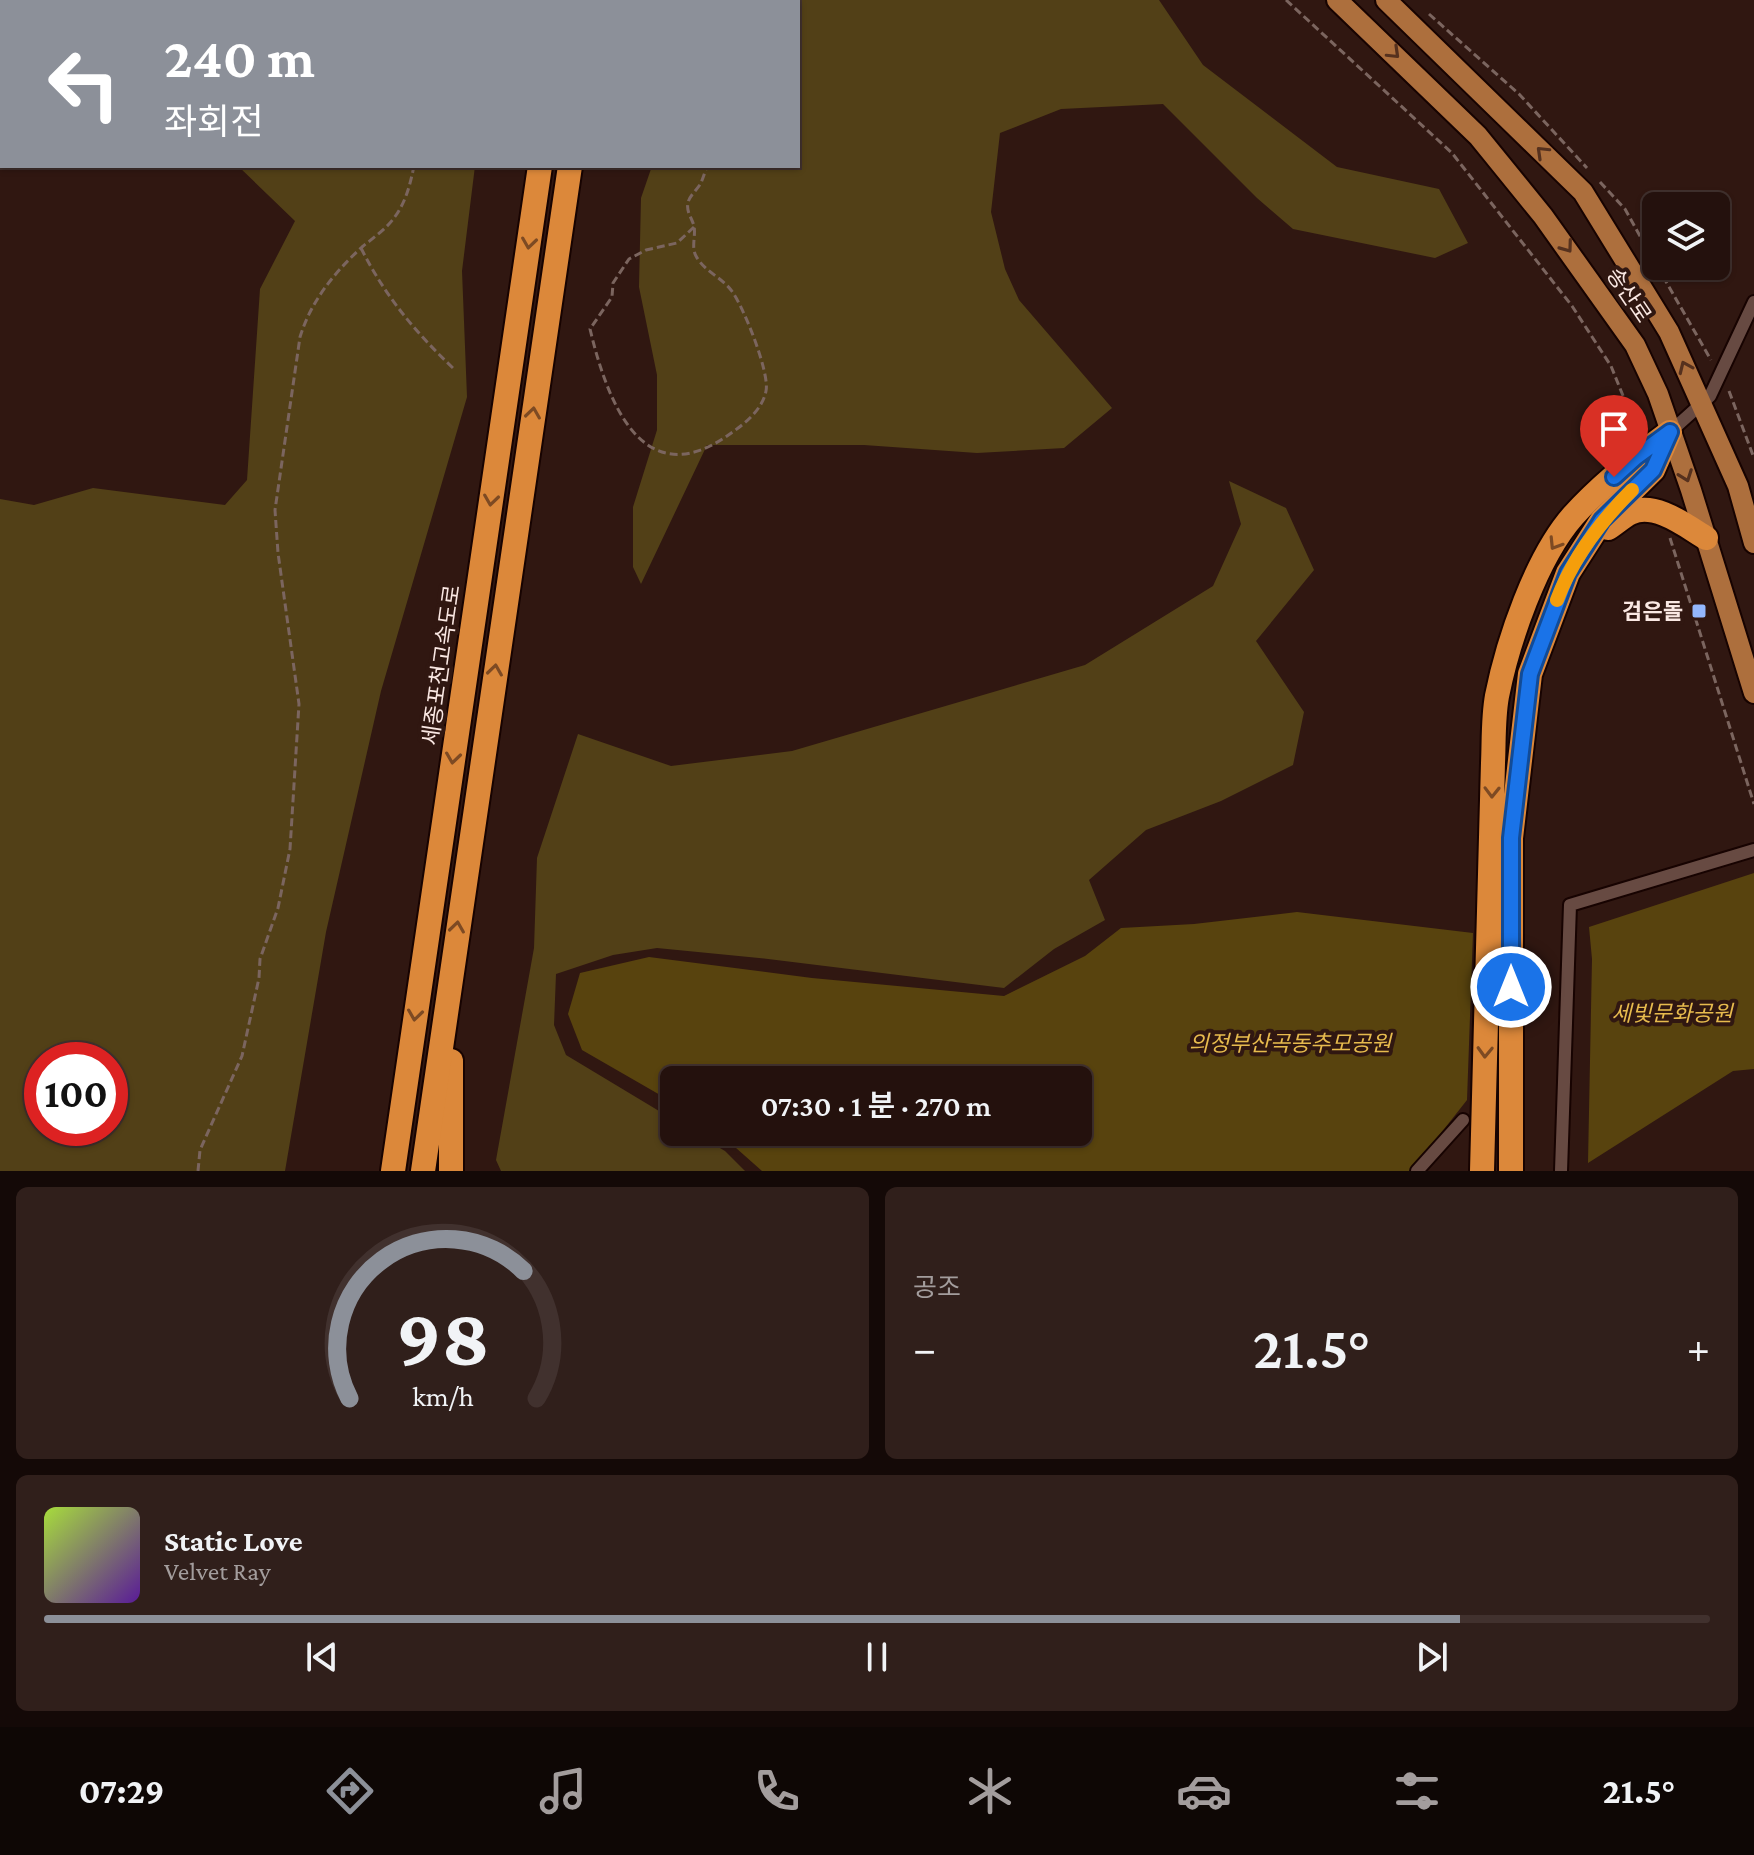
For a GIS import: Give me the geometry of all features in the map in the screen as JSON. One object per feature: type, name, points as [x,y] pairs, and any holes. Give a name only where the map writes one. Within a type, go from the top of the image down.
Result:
[{"type":"highway","name":"세종포천고속도로","points":[[393,1171],[540,168]]},
{"type":"highway","points":[[423,1171],[570,168]]},
{"type":"highway","points":[[1482,1171],[1497,697],[1516,625],[1535,577],[1572,518],[1639,454],[1670,432]]},
{"type":"highway","points":[[1511,1171],[1511,838],[1530,674],[1573,564],[1602,520],[1653,470],[1670,432]]},
{"type":"highway","points":[[1573,564],[1605,530],[1632,512],[1652,511],[1706,538]]},
{"type":"highway","points":[[450,977],[451,1171]]},
{"type":"main road","name":"송산로","points":[[1337,0],[1478,136],[1543,216],[1635,345],[1658,394],[1754,693]]},
{"type":"main road","name":"송산로","points":[[1386,0],[1583,192],[1669,332],[1738,486],[1754,543]]},
{"type":"street","points":[[1670,432],[1710,396],[1754,302]]},
{"type":"street","points":[[1561,1171],[1570,905],[1754,850]]},
{"type":"street","points":[[1417,1171],[1463,1120]]},
{"type":"path","points":[[1286,0],[1452,153],[1572,306],[1611,366],[1632,418],[1629,440],[1639,454]]},
{"type":"path","points":[[198,1171],[200,1150],[242,1056],[259,978],[260,959],[278,908],[292,838],[299,704],[275,510],[300,337],[314,300],[361,248],[395,217],[404,202],[413,168]]},
{"type":"path","points":[[694,227],[677,243],[646,250],[629,259],[613,283],[612,297],[590,329],[602,373],[621,417],[645,444],[666,453],[688,454],[719,442],[749,418],[766,392],[765,370],[736,298],[729,287],[695,255],[694,227],[688,213],[688,201],[702,182],[706,168]]},
{"type":"path","points":[[361,248],[402,317],[454,369]]},
{"type":"path","points":[[1665,280],[1703,350],[1721,373],[1754,458]]},
{"type":"path","points":[[1667,517],[1670,537],[1754,804]]},
{"type":"green space","name":"세빛문화공원","points":[[1754,873],[1754,1069],[1733,1071],[1588,1163],[1592,959],[1589,927]]},
{"type":"green space","name":"의정부산곡동추모공원","points":[[1297,912],[1473,933],[1467,1100],[1411,1171],[762,1171],[734,1146],[1092,1146],[1092,1066],[660,1066],[660,1095],[582,1050],[568,1014],[580,973],[649,957],[812,978],[1004,996],[1085,956],[1121,928],[1194,924]]},
{"type":"shaded area","points":[[800,0],[1159,0],[1203,65],[1337,167],[1439,189],[1468,243],[1435,258],[1293,229],[1257,198],[1163,104],[1061,109],[1000,133],[991,212],[1005,269],[1019,300],[1112,408],[1064,448],[977,453],[864,445],[707,445],[641,584],[633,567],[633,507],[657,430],[657,375],[639,287],[641,198],[651,168],[800,168]]},
{"type":"shaded area","points":[[240,168],[475,168],[462,271],[467,397],[381,691],[326,932],[285,1171],[0,1171],[0,499],[34,505],[93,488],[225,505],[247,480],[260,289],[295,221]]},
{"type":"shaded area","points":[[1229,481],[1286,508],[1314,570],[1256,641],[1304,712],[1293,765],[1221,801],[1146,830],[1089,880],[1105,920],[1054,949],[1004,988],[657,948],[613,955],[556,974],[554,1025],[566,1055],[660,1112],[660,1146],[717,1146],[745,1171],[501,1171],[496,1160],[534,948],[537,858],[578,734],[671,766],[792,751],[1085,665],[1213,586],[1241,524]]},
{"type":"slow traffic","points":[[1557,600],[1568,573],[1602,520],[1632,490]]},
{"type":"place","name":"검은돌","points":[[1699,611]]},
{"type":"route","points":[[1511,987],[1511,838],[1530,674],[1568,573],[1602,520],[1653,470],[1670,432],[1614,477]]}]
